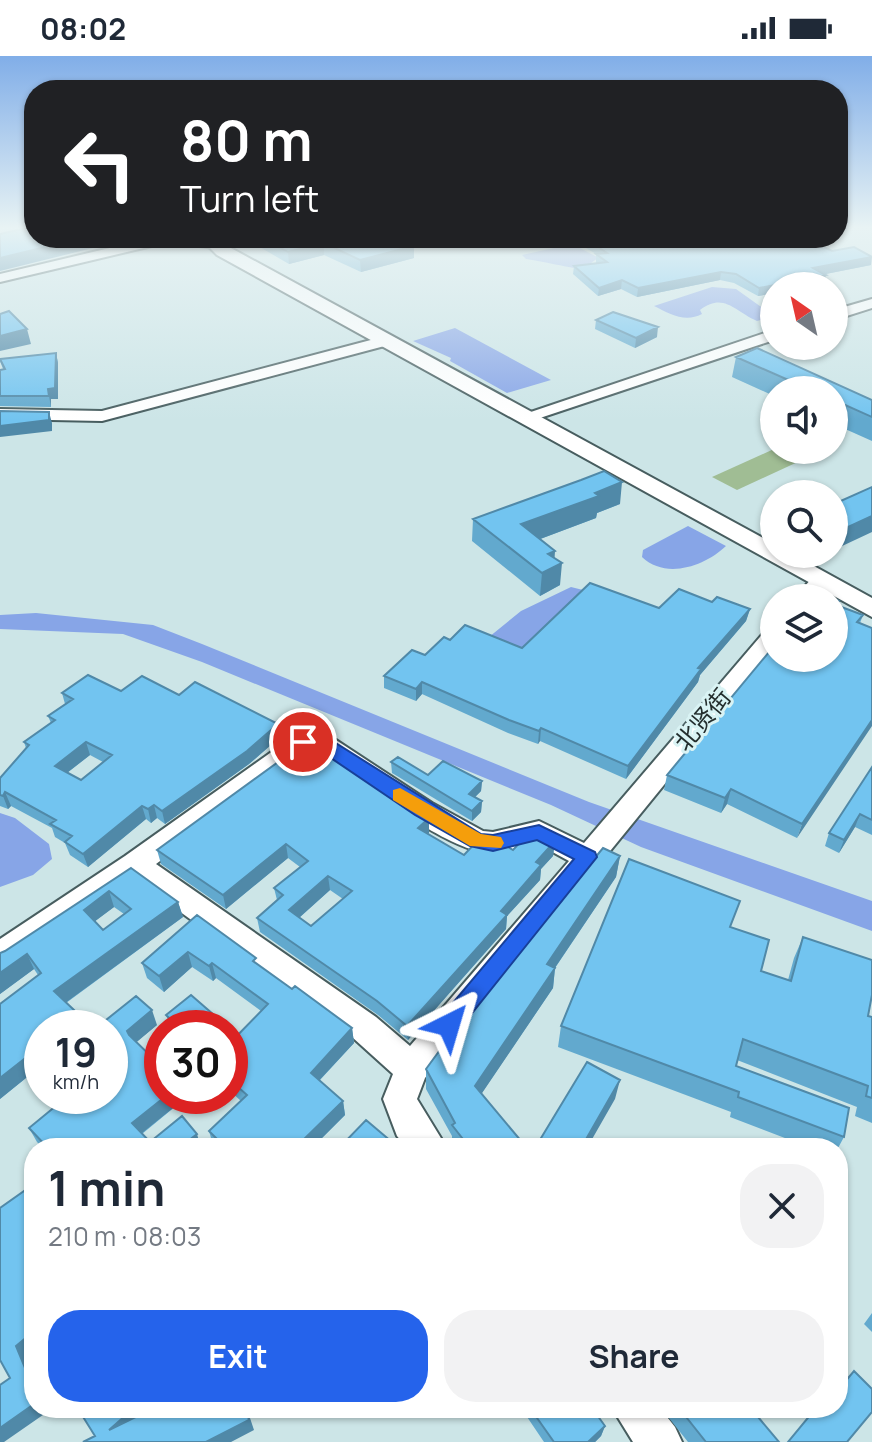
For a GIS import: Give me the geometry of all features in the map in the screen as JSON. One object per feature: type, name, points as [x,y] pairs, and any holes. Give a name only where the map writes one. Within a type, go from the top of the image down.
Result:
[{"type":"main road","points":[[299,291],[872,609]]},
{"type":"street","points":[[848,311],[872,303]]},
{"type":"street","points":[[525,417],[760,340]]},
{"type":"street","points":[[0,414],[102,416],[386,341]]},
{"type":"street","points":[[819,584],[822,581]]},
{"type":"street","name":"北贤街","points":[[594,850],[760,652]]},
{"type":"street","points":[[0,955],[135,864],[303,742],[327,746],[422,810],[477,841],[493,843],[539,832],[594,850],[412,1069],[400,1099],[410,1124],[421,1138]]},
{"type":"street","points":[[135,864],[364,1027],[412,1069]]},
{"type":"street","points":[[641,1418],[660,1442]]},
{"type":"green space","points":[[760,455],[760,464],[793,464],[737,490],[712,477]]},
{"type":"water","points":[[701,291],[738,291],[760,306],[760,320],[757,321],[723,303],[708,305],[696,317],[684,318],[654,306]]},
{"type":"water","points":[[455,328],[551,380],[507,393],[450,361],[451,358],[413,341]]},
{"type":"water","points":[[688,526],[726,546],[707,559],[685,568],[662,568],[642,557],[643,550]]},
{"type":"water","points":[[571,587],[591,592],[528,651],[489,637],[521,611]]},
{"type":"water","points":[[36,613],[153,625],[589,802],[872,901],[872,931],[641,847],[551,805],[202,662],[123,634],[0,629],[0,615]]},
{"type":"water","points":[[0,813],[15,818],[49,844],[52,859],[33,875],[0,887]]},
{"type":"building","points":[[9,311],[27,329],[0,336],[0,314]]},
{"type":"building","points":[[613,312],[658,327],[636,338],[596,320]]},
{"type":"building","points":[[757,348],[760,349],[760,360],[784,360],[819,376],[779,376],[736,357]]},
{"type":"building","points":[[56,353],[55,388],[48,389],[49,396],[0,396],[0,370],[5,369],[0,359]]},
{"type":"building","points":[[848,389],[872,400],[872,417],[848,406]]},
{"type":"building","points":[[0,411],[49,412],[49,420],[0,426]]},
{"type":"building","points":[[604,471],[622,482],[595,493],[599,496],[521,524],[555,551],[548,554],[562,563],[542,573],[473,519],[581,480]]},
{"type":"building","points":[[872,487],[872,516],[848,527],[848,498]]},
{"type":"building","points":[[590,583],[659,608],[679,589],[712,602],[717,597],[750,609],[698,668],[701,669],[628,766],[422,682],[416,689],[384,676],[412,650],[425,655],[444,637],[450,640],[465,625],[522,648]]},
{"type":"building","points":[[848,609],[863,615],[857,622],[872,628],[872,720],[802,824],[731,789],[725,798],[667,775],[760,663],[760,672],[848,672]]},
{"type":"building","points":[[88,675],[121,691],[142,676],[179,695],[195,682],[278,724],[247,751],[162,811],[154,805],[148,809],[142,806],[83,854],[65,842],[72,836],[50,824],[56,820],[5,792],[3,796],[0,795],[0,778],[29,745],[24,742],[55,720],[48,716],[73,699],[62,693]],"holes":[[[86,742],[112,755],[81,780],[55,766]]]},
{"type":"building","points":[[307,741],[317,742],[429,818],[418,828],[464,855],[479,839],[498,841],[513,850],[527,835],[537,832],[555,841],[536,862],[541,865],[501,911],[507,915],[407,1026],[377,1001],[257,918],[283,895],[274,888],[308,861],[286,844],[223,895],[157,850]],"holes":[[[328,876],[352,891],[311,926],[289,910]]]},
{"type":"building","points":[[398,757],[428,775],[443,761],[482,781],[469,794],[482,801],[472,811],[391,762]]},
{"type":"building","points":[[872,767],[872,820],[860,814],[844,840],[829,833]]},
{"type":"building","points":[[603,848],[620,856],[547,964],[555,968],[475,1086],[519,1138],[462,1138],[452,1125],[455,1123],[426,1069],[473,1005]]},
{"type":"building","points":[[629,859],[740,901],[730,927],[769,940],[761,971],[791,981],[803,937],[872,960],[872,995],[868,1016],[872,1017],[872,1098],[866,1096],[868,1086],[743,1039],[736,1066],[849,1108],[844,1137],[738,1097],[739,1092],[561,1026]]},
{"type":"building","points":[[131,868],[178,902],[54,991],[74,1010],[24,1010],[24,1059],[0,1078],[0,1004],[41,973],[27,954],[0,973],[0,953]],"holes":[[[109,891],[131,909],[103,930],[84,910]]]},
{"type":"building","points":[[197,915],[256,958],[253,961],[292,989],[295,986],[352,1028],[311,1073],[343,1101],[305,1138],[216,1138],[209,1131],[227,1114],[248,1114],[248,1025],[268,1004],[212,963],[209,966],[188,952],[159,976],[142,963]]},
{"type":"building","points":[[191,995],[208,1010],[172,1010]]},
{"type":"building","points":[[136,996],[152,1010],[144,1010],[144,1017],[128,1030],[128,1010],[118,1010]]},
{"type":"building","points":[[128,1033],[144,1050],[144,1113],[132,1123],[146,1138],[38,1138],[29,1128],[46,1114],[128,1114]]},
{"type":"building","points":[[587,1062],[620,1080],[587,1138],[541,1138]]},
{"type":"building","points":[[182,1116],[197,1134],[192,1138],[155,1138]]},
{"type":"building","points":[[366,1120],[387,1138],[349,1138]]},
{"type":"building","points":[[24,1191],[24,1339],[16,1346],[24,1365],[24,1411],[0,1428],[0,1385],[10,1378],[0,1360],[0,1208]]},
{"type":"building","points":[[854,1371],[872,1389],[872,1412],[847,1442],[788,1442],[808,1418],[848,1418],[848,1378]]},
{"type":"building","points":[[84,1418],[123,1418],[109,1430],[134,1418],[249,1420],[206,1442],[83,1442],[95,1436]]},
{"type":"building","points":[[537,1418],[599,1418],[605,1426],[588,1442],[554,1442]]},
{"type":"building","points":[[687,1418],[759,1418],[779,1442],[706,1442]]},
{"type":"slow traffic","points":[[400,795],[477,841],[494,843]]},
{"type":"route","points":[[303,742],[327,746],[422,810],[477,841],[493,843],[539,832],[587,857],[449,1025]]}]
